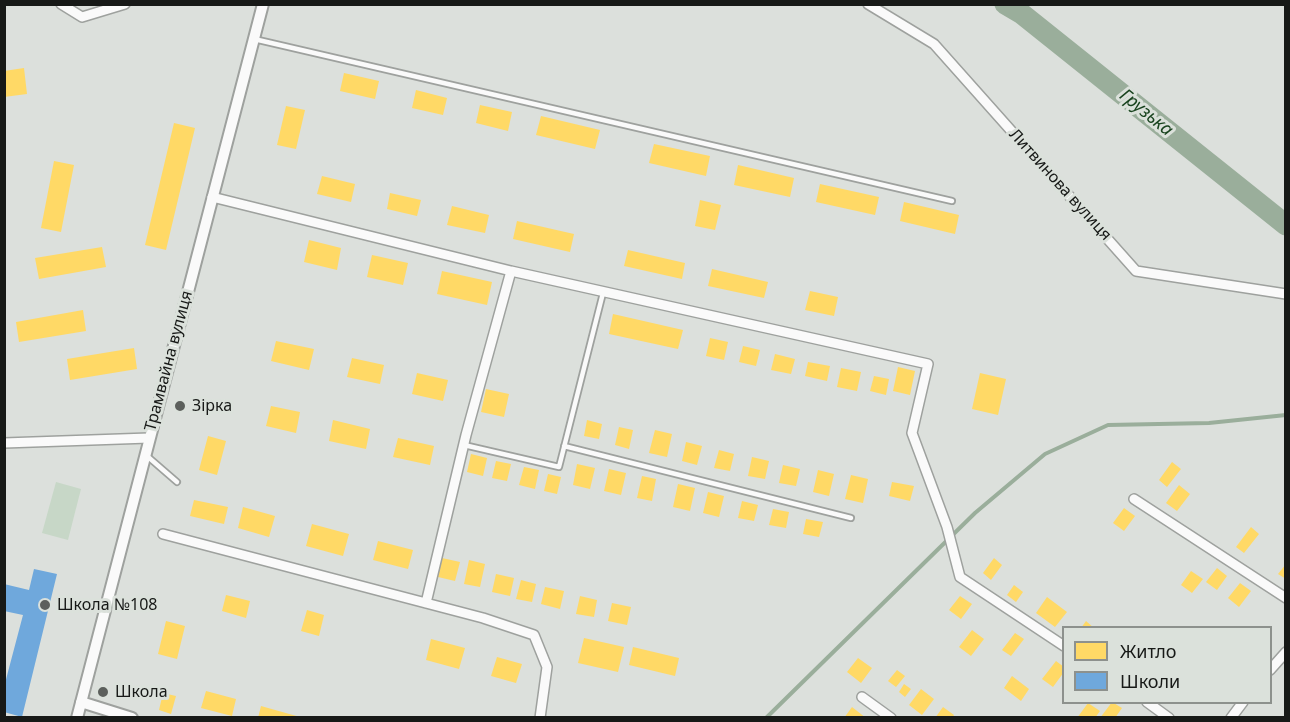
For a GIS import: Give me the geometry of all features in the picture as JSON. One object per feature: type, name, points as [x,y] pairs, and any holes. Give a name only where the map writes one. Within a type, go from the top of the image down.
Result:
[{"type":"street","points":[[61,4],[82,17],[125,4]]},
{"type":"street","name":"Трамвайна вулиця","points":[[77,717],[263,4]]},
{"type":"street","name":"Литвинова вулиця","points":[[868,4],[934,44],[1136,271],[1286,294]]},
{"type":"street","points":[[212,197],[511,272],[928,364],[912,433],[947,526],[960,577],[1062,645]]},
{"type":"street","points":[[426,603],[464,445],[511,272]]},
{"type":"street","points":[[4,443],[149,438]]},
{"type":"street","points":[[1134,499],[1286,598]]},
{"type":"street","points":[[163,534],[483,618],[534,635],[547,667],[540,717]]},
{"type":"street","points":[[1272,668],[1286,652]]},
{"type":"street","points":[[862,697],[891,717]]},
{"type":"street","points":[[81,702],[132,717]]},
{"type":"street","points":[[1150,704],[1169,717]]},
{"type":"street","points":[[1231,717],[1241,704]]},
{"type":"lane","points":[[254,39],[952,201]]},
{"type":"lane","points":[[464,445],[559,467],[603,293]]},
{"type":"lane","points":[[564,447],[851,518]]},
{"type":"lane","points":[[145,455],[177,482]]},
{"type":"green space","points":[[56,482],[81,489],[68,540],[42,533]]},
{"type":"building: Житло","points":[[24,68],[27,94],[4,97],[4,71]]},
{"type":"building: Житло","points":[[344,73],[379,81],[375,99],[340,91]]},
{"type":"building: Житло","points":[[416,90],[447,98],[443,115],[412,108]]},
{"type":"building: Житло","points":[[480,105],[512,112],[508,131],[476,123]]},
{"type":"building: Житло","points":[[286,106],[305,110],[296,149],[277,145]]},
{"type":"building: Житло","points":[[541,116],[600,130],[595,149],[536,135]]},
{"type":"building: Житло","points":[[174,123],[195,128],[166,250],[145,245]]},
{"type":"building: Житло","points":[[654,144],[710,156],[706,176],[649,163]]},
{"type":"building: Житло","points":[[54,161],[74,165],[61,232],[41,228]]},
{"type":"building: Житло","points":[[738,165],[794,178],[790,197],[734,185]]},
{"type":"building: Житло","points":[[322,176],[355,184],[351,202],[317,194]]},
{"type":"building: Житло","points":[[820,184],[879,197],[875,215],[816,202]]},
{"type":"building: Житло","points":[[390,193],[421,200],[417,216],[387,209]]},
{"type":"building: Житло","points":[[700,200],[721,205],[715,230],[695,226]]},
{"type":"building: Житло","points":[[904,202],[959,215],[955,234],[900,221]]},
{"type":"building: Житло","points":[[452,206],[489,215],[485,233],[447,225]]},
{"type":"building: Житло","points":[[517,221],[574,234],[570,252],[513,239]]},
{"type":"building: Житло","points":[[309,240],[341,248],[337,270],[304,262]]},
{"type":"building: Житло","points":[[102,247],[106,267],[39,279],[35,258]]},
{"type":"building: Житло","points":[[628,250],[685,263],[682,279],[624,266]]},
{"type":"building: Житло","points":[[372,255],[408,263],[403,285],[367,277]]},
{"type":"building: Житло","points":[[712,269],[768,282],[764,298],[708,286]]},
{"type":"building: Житло","points":[[442,271],[492,282],[487,305],[437,294]]},
{"type":"building: Житло","points":[[810,291],[838,297],[834,316],[805,310]]},
{"type":"building: Житло","points":[[83,310],[86,331],[19,342],[16,322]]},
{"type":"building: Житло","points":[[613,314],[683,330],[678,349],[609,334]]},
{"type":"building: Житло","points":[[710,338],[728,342],[724,360],[706,356]]},
{"type":"building: Житло","points":[[276,341],[314,349],[309,370],[271,361]]},
{"type":"building: Житло","points":[[743,346],[760,350],[756,366],[739,362]]},
{"type":"building: Житло","points":[[134,348],[137,369],[70,380],[67,359]]},
{"type":"building: Житло","points":[[775,354],[795,359],[791,374],[771,370]]},
{"type":"building: Житло","points":[[352,358],[384,365],[380,384],[347,377]]},
{"type":"building: Житло","points":[[808,362],[830,366],[827,381],[805,376]]},
{"type":"building: Житло","points":[[898,367],[915,371],[910,395],[893,391]]},
{"type":"building: Житло","points":[[841,368],[861,372],[857,391],[837,387]]},
{"type":"building: Житло","points":[[417,373],[448,380],[443,401],[412,394]]},
{"type":"building: Житло","points":[[980,373],[1006,379],[998,415],[972,409]]},
{"type":"building: Житло","points":[[874,376],[889,379],[886,395],[870,391]]},
{"type":"building: Житло","points":[[486,389],[509,394],[504,417],[481,412]]},
{"type":"building: Житло","points":[[271,406],[300,412],[296,433],[266,426]]},
{"type":"building: Житло","points":[[333,420],[370,429],[366,449],[329,441]]},
{"type":"building: Житло","points":[[587,420],[602,424],[599,439],[584,436]]},
{"type":"building: Житло","points":[[619,427],[633,430],[629,449],[615,445]]},
{"type":"building: Житло","points":[[655,430],[672,434],[667,457],[649,453]]},
{"type":"building: Житло","points":[[208,436],[226,441],[217,475],[199,470]]},
{"type":"building: Житло","points":[[398,438],[434,446],[430,465],[393,457]]},
{"type":"building: Житло","points":[[686,442],[702,446],[697,465],[682,461]]},
{"type":"building: Житло","points":[[719,450],[734,454],[730,471],[714,468]]},
{"type":"building: Житло","points":[[471,454],[487,458],[483,476],[467,472]]},
{"type":"building: Житло","points":[[752,457],[769,461],[765,479],[748,476]]},
{"type":"building: Житло","points":[[496,461],[511,464],[507,481],[492,478]]},
{"type":"building: Житло","points":[[1172,462],[1181,469],[1167,487],[1159,480]]},
{"type":"building: Житло","points":[[577,464],[595,468],[590,489],[573,485]]},
{"type":"building: Житло","points":[[783,465],[800,469],[796,486],[779,483]]},
{"type":"building: Житло","points":[[524,467],[539,470],[535,489],[519,485]]},
{"type":"building: Житло","points":[[609,469],[626,473],[621,495],[604,491]]},
{"type":"building: Житло","points":[[818,470],[834,474],[829,496],[813,492]]},
{"type":"building: Житло","points":[[548,474],[561,477],[557,494],[544,491]]},
{"type":"building: Житло","points":[[851,475],[868,479],[863,503],[845,499]]},
{"type":"building: Житло","points":[[642,476],[656,479],[652,501],[637,498]]},
{"type":"building: Житло","points":[[892,482],[914,486],[910,501],[889,496]]},
{"type":"building: Житло","points":[[678,484],[695,488],[690,511],[673,507]]},
{"type":"building: Житло","points":[[1179,485],[1190,494],[1177,511],[1166,503]]},
{"type":"building: Житло","points":[[708,492],[724,496],[719,517],[703,513]]},
{"type":"building: Житло","points":[[194,500],[228,507],[224,524],[190,516]]},
{"type":"building: Житло","points":[[742,501],[758,505],[754,521],[738,518]]},
{"type":"building: Житло","points":[[243,507],[275,516],[269,537],[238,528]]},
{"type":"building: Житло","points":[[1124,508],[1135,516],[1124,531],[1113,523]]},
{"type":"building: Житло","points":[[773,509],[789,512],[786,528],[769,525]]},
{"type":"building: Житло","points":[[806,519],[823,522],[819,537],[803,534]]},
{"type":"building: Житло","points":[[312,524],[349,534],[343,556],[306,546]]},
{"type":"building: Житло","points":[[1251,527],[1259,534],[1244,553],[1236,547]]},
{"type":"building: Житло","points":[[378,541],[413,550],[408,569],[373,560]]},
{"type":"building: Житло","points":[[442,558],[460,562],[455,581],[438,577]]},
{"type":"building: Житло","points":[[994,558],[1002,565],[991,580],[983,573]]},
{"type":"building: Житло","points":[[469,560],[485,564],[480,587],[464,584]]},
{"type":"building: Житло","points":[[1286,564],[1286,579],[1278,574]]},
{"type":"building: Житло","points":[[1217,568],[1227,576],[1217,590],[1206,582]]},
{"type":"building: Житло","points":[[1191,571],[1203,579],[1192,593],[1181,585]]},
{"type":"building: Житло","points":[[496,574],[514,578],[510,596],[492,592]]},
{"type":"building: Житло","points":[[521,580],[536,584],[532,602],[516,599]]},
{"type":"building: Житло","points":[[1240,583],[1251,591],[1239,607],[1228,598]]},
{"type":"building: Житло","points":[[1014,585],[1023,592],[1016,602],[1007,595]]},
{"type":"building: Житло","points":[[545,587],[564,591],[560,609],[541,604]]},
{"type":"building: Житло","points":[[226,595],[250,601],[246,618],[222,611]]},
{"type":"building: Житло","points":[[580,596],[597,600],[594,617],[576,614]]},
{"type":"building: Житло","points":[[960,596],[972,604],[961,619],[949,610]]},
{"type":"building: Житло","points":[[1047,597],[1067,612],[1055,627],[1036,613]]},
{"type":"building: Житло","points":[[612,603],[631,607],[627,625],[608,621]]},
{"type":"building: Житло","points":[[307,610],[324,615],[319,636],[301,631]]},
{"type":"building: Житло","points":[[166,621],[185,626],[177,659],[158,654]]},
{"type":"building: Житло","points":[[1086,621],[1092,626],[1082,626]]},
{"type":"building: Житло","points":[[972,630],[984,639],[971,656],[959,647]]},
{"type":"building: Житло","points":[[1015,633],[1024,639],[1011,656],[1002,650]]},
{"type":"building: Житло","points":[[584,638],[624,647],[618,672],[578,663]]},
{"type":"building: Житло","points":[[431,639],[465,648],[459,669],[426,660]]},
{"type":"building: Житло","points":[[633,647],[679,658],[675,676],[629,665]]},
{"type":"building: Житло","points":[[497,657],[522,664],[516,683],[491,676]]},
{"type":"building: Житло","points":[[858,658],[872,668],[861,683],[847,672]]},
{"type":"building: Житло","points":[[1056,661],[1062,666],[1062,675],[1053,687],[1042,679]]},
{"type":"building: Житло","points":[[897,670],[905,676],[896,687],[888,681]]},
{"type":"building: Житло","points":[[1012,676],[1029,689],[1021,701],[1004,688]]},
{"type":"building: Житло","points":[[904,684],[911,689],[905,697],[899,692]]},
{"type":"building: Житло","points":[[921,689],[934,699],[922,715],[909,705]]},
{"type":"building: Житло","points":[[206,691],[236,699],[232,716],[201,708]]},
{"type":"building: Житло","points":[[163,693],[176,696],[171,714],[159,710]]},
{"type":"building: Житло","points":[[1087,704],[1100,711],[1095,718],[1077,718]]},
{"type":"building: Житло","points":[[1110,704],[1122,708],[1115,718],[1100,718]]},
{"type":"building: Житло","points":[[261,706],[300,717],[300,718],[258,718]]},
{"type":"building: Житло","points":[[852,707],[866,718],[844,718]]},
{"type":"building: Житло","points":[[943,707],[954,715],[952,718],[935,718]]},
{"type":"building: Школи","points":[[34,569],[57,574],[22,717],[4,712],[4,687],[23,615],[4,611],[4,584],[29,590]]},
{"type":"waterway","name":"Грузька","points":[[1005,4],[1022,14],[1286,225]]},
{"type":"waterway","points":[[766,718],[975,513],[1045,454],[1108,425],[1209,423],[1286,415]]},
{"type":"place","name":"Зірка","points":[[180,406]]},
{"type":"place","name":"Школа №108","points":[[45,605]]},
{"type":"place","name":"Школа","points":[[103,692]]}]
